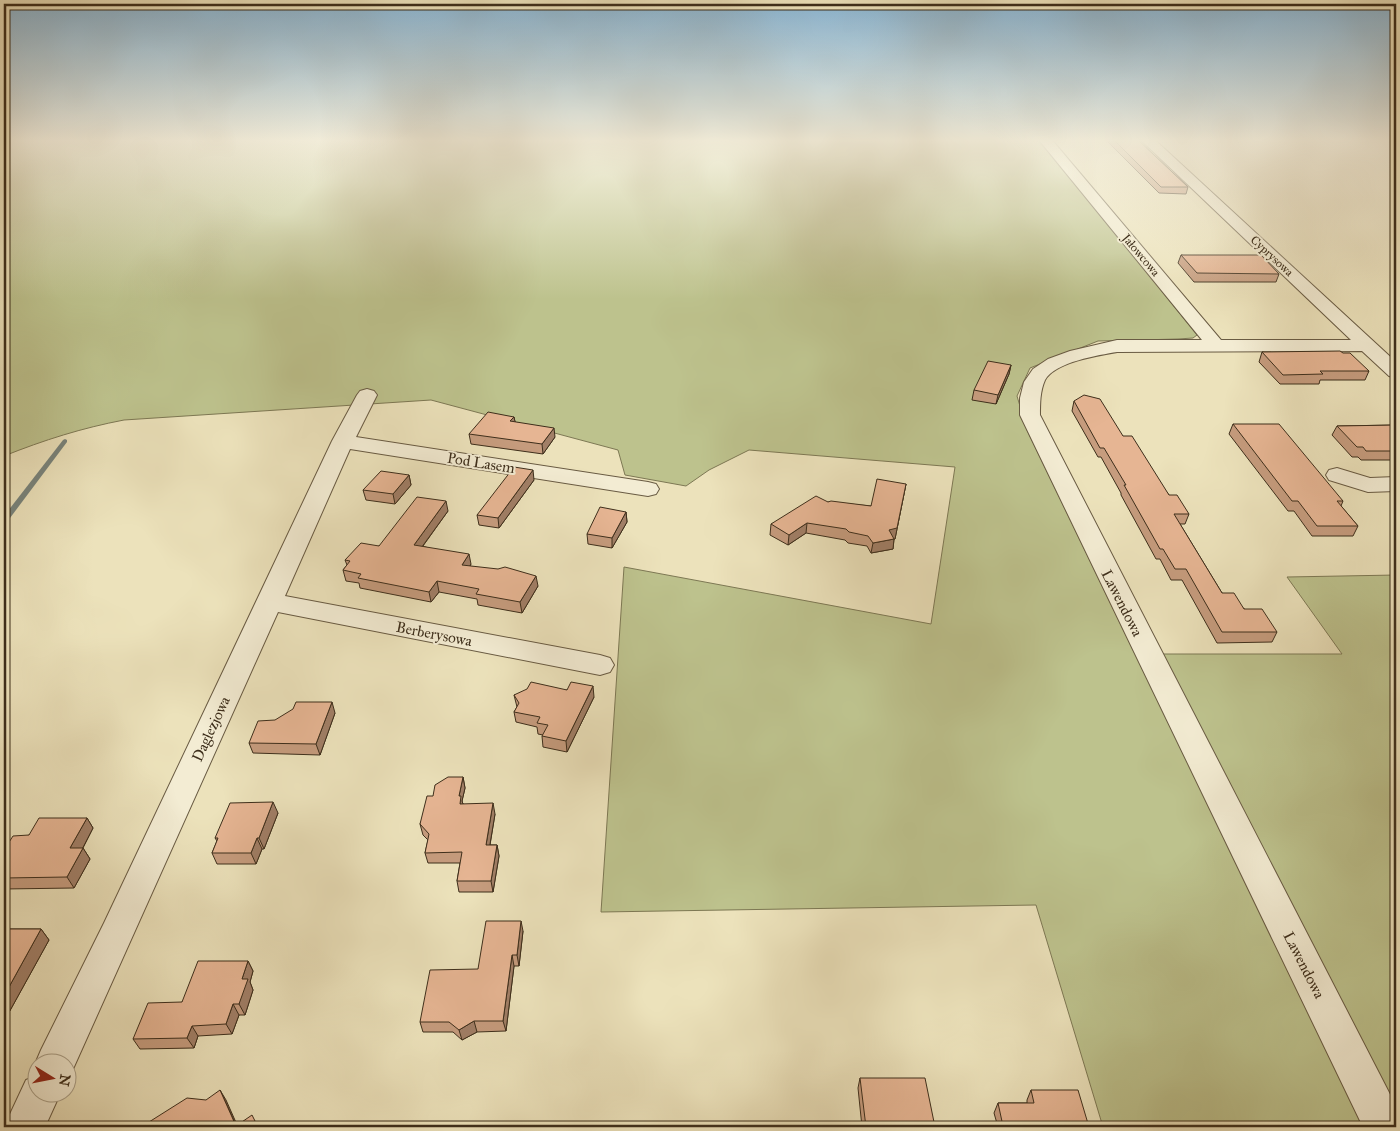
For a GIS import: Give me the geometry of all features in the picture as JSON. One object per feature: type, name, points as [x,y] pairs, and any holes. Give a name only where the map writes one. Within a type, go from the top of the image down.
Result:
[{"type":"street","name":"Jałowcowa","points":[[1089,193],[1217,346]]},
{"type":"street","name":"Cyprysowa","points":[[1204,193],[1396,372]]},
{"type":"street","name":"Lawendowa","points":[[1368,345],[1117,346],[1073,357],[1040,373],[1031,391],[1030,415],[1385,1127]]},
{"type":"street","name":"Daglezjowa","points":[[60,1054],[117,934],[343,441],[367,395]]},
{"type":"street","name":"Pod Lasem","points":[[343,441],[648,489]]},
{"type":"street","points":[[1337,475],[1368,485],[1396,484]]},
{"type":"street","name":"Berberysowa","points":[[269,602],[600,665]]},
{"type":"street","points":[[24,1127],[35,1104]]},
{"type":"green space","points":[[4,193],[1083,193],[1197,335],[1193,338],[1178,339],[1098,341],[1030,368],[1017,396],[1027,430],[1135,654],[1342,654],[1287,577],[1396,575],[1396,1127],[1103,1127],[1036,905],[601,912],[624,567],[931,624],[955,467],[749,450],[709,470],[686,486],[625,475],[618,450],[431,400],[124,420],[63,435],[4,456]]},
{"type":"building","points":[[1181,255],[1261,255],[1279,274],[1197,273]]},
{"type":"building","points":[[1340,351],[1350,353],[1369,371],[1320,371],[1323,374],[1283,375],[1262,352]]},
{"type":"building","points":[[988,361],[1011,365],[998,395],[974,390]]},
{"type":"building","points":[[1084,395],[1100,399],[1123,436],[1132,436],[1169,495],[1177,495],[1189,514],[1174,514],[1222,593],[1234,593],[1244,609],[1262,609],[1277,632],[1222,632],[1186,569],[1175,569],[1163,549],[1160,549],[1124,485],[1126,485],[1104,448],[1100,448],[1074,401]]},
{"type":"building","points":[[488,412],[514,417],[510,421],[554,428],[542,444],[469,434]]},
{"type":"building","points":[[1233,424],[1279,424],[1343,501],[1337,501],[1358,526],[1317,526],[1298,501],[1292,501]]},
{"type":"building","points":[[1396,425],[1396,451],[1366,451],[1363,447],[1357,447],[1337,426]]},
{"type":"building","points":[[514,467],[533,470],[498,518],[477,515]]},
{"type":"building","points":[[381,471],[409,475],[393,494],[363,490]]},
{"type":"building","points":[[877,479],[906,484],[897,528],[889,530],[894,539],[873,543],[868,536],[849,532],[846,529],[807,523],[789,535],[771,524],[816,496],[828,502],[871,506]]},
{"type":"building","points":[[417,497],[446,501],[414,545],[469,554],[462,565],[498,569],[505,567],[536,576],[520,602],[476,594],[479,589],[437,581],[429,592],[358,578],[361,574],[343,570],[350,561],[345,560],[361,543],[379,546]]},
{"type":"building","points":[[600,507],[626,512],[612,538],[587,534]]},
{"type":"building","points":[[531,682],[567,690],[571,682],[593,686],[566,741],[542,736],[548,725],[537,723],[540,717],[514,712],[519,703],[514,695],[527,689]]},
{"type":"building","points":[[296,702],[332,702],[316,744],[249,743],[258,721],[275,720],[293,709]]},
{"type":"building","points":[[448,777],[463,777],[459,796],[461,796],[460,804],[493,803],[486,845],[497,845],[491,881],[457,881],[462,852],[425,853],[429,834],[420,824],[427,796],[433,796],[435,785]]},
{"type":"building","points":[[273,802],[251,853],[212,853],[218,838],[215,838],[230,803]]},
{"type":"building","points":[[39,818],[87,818],[70,848],[83,848],[67,877],[4,878],[4,850],[13,836],[29,835]]},
{"type":"building","points":[[486,921],[521,921],[517,955],[512,955],[503,1021],[474,1021],[459,1030],[449,1022],[420,1022],[430,970],[478,969]]},
{"type":"building","points":[[4,929],[41,929],[4,996]]},
{"type":"building","points":[[198,961],[248,961],[242,979],[248,979],[239,1004],[233,1004],[226,1024],[192,1026],[187,1038],[133,1039],[148,1003],[182,1002]]},
{"type":"building","points":[[860,1078],[925,1078],[935,1127],[866,1127]]},
{"type":"building","points":[[220,1090],[236,1126],[252,1115],[258,1127],[151,1127],[149,1122],[187,1098],[206,1100]]},
{"type":"building","points":[[1031,1090],[1078,1090],[1089,1127],[1001,1127],[1003,1126],[998,1103],[1034,1103]]},
{"type":"waterway","points":[[4,520],[65,441]]}]
